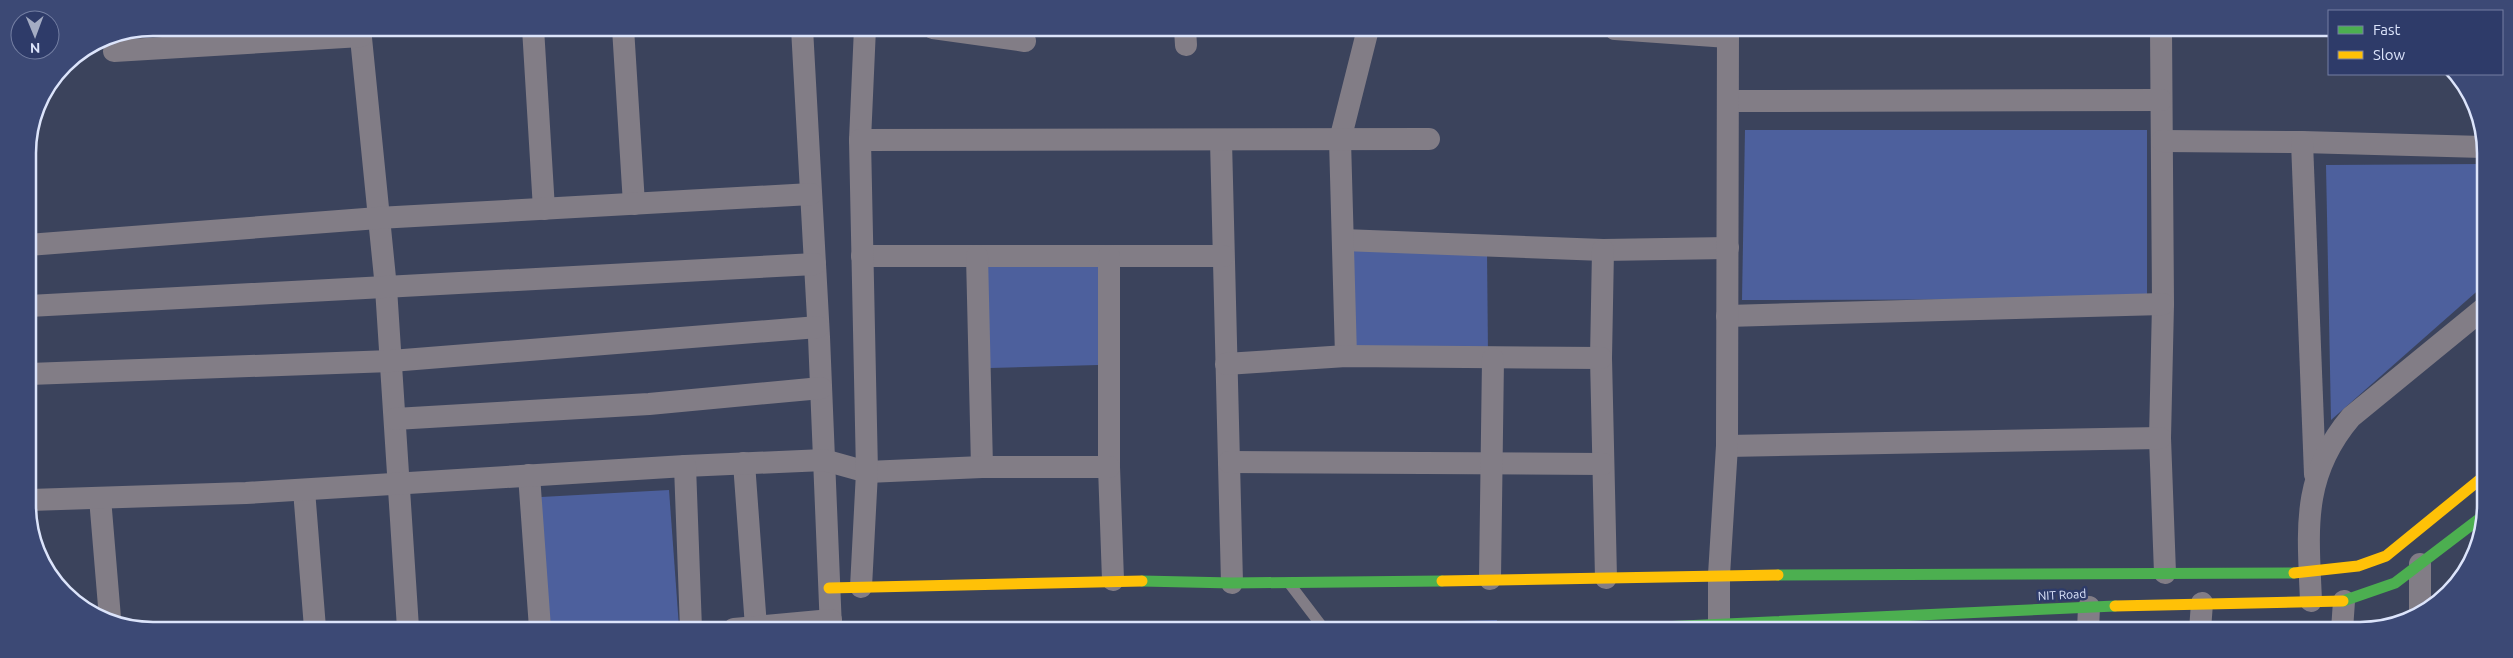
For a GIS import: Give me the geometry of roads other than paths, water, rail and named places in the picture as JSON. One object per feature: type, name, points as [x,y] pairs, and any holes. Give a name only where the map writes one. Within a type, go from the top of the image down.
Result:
[{"type":"street","points":[[114,51],[308,36]]},
{"type":"street","points":[[360,36],[386,288],[408,622]]},
{"type":"street","points":[[533,36],[544,209]]},
{"type":"street","points":[[624,36],[634,204]]},
{"type":"street","points":[[802,36],[831,622]]},
{"type":"street","points":[[861,587],[867,472],[860,140],[865,36]]},
{"type":"street","points":[[990,36],[1026,41]]},
{"type":"street","points":[[1346,356],[1340,140],[1366,36]]},
{"type":"street","points":[[1719,621],[1719,575],[1727,446],[1728,36]]},
{"type":"street","points":[[2161,36],[2163,304],[2160,438],[2165,573]]},
{"type":"street","points":[[1728,101],[2160,100]]},
{"type":"street","points":[[860,140],[1221,141],[1429,139]]},
{"type":"street","points":[[1221,141],[1232,583]]},
{"type":"street","points":[[2162,141],[2302,142],[2477,147]]},
{"type":"street","points":[[2302,142],[2315,478],[2308,540],[2311,601]]},
{"type":"street","points":[[37,244],[378,218],[811,194]]},
{"type":"street","points":[[1343,240],[1603,250],[1728,248]]},
{"type":"street","points":[[1603,250],[1601,358],[1606,578]]},
{"type":"street","points":[[862,256],[1224,256]]},
{"type":"street","points":[[977,256],[982,468]]},
{"type":"street","points":[[1109,256],[1109,466],[1113,580]]},
{"type":"street","points":[[37,306],[815,264]]},
{"type":"street","points":[[1727,316],[2163,304]]},
{"type":"street","points":[[2315,478],[2334,436],[2351,417],[2477,314]]},
{"type":"street","points":[[36,374],[391,361],[818,327]]},
{"type":"street","points":[[1226,364],[1346,356],[1493,359],[1601,358]]},
{"type":"street","points":[[1490,579],[1493,359]]},
{"type":"street","points":[[395,419],[649,404],[821,388]]},
{"type":"street","points":[[1727,446],[2160,438]]},
{"type":"street","points":[[36,500],[304,490],[685,466],[824,460],[867,472],[1109,466]]},
{"type":"street","points":[[1229,462],[1603,464]]},
{"type":"street","points":[[744,463],[745,622]]},
{"type":"street","points":[[685,466],[692,622]]},
{"type":"street","points":[[530,475],[540,622]]},
{"type":"street","points":[[829,588],[1113,580],[1232,583],[1678,578],[1719,575],[2310,573],[2358,566],[2386,556],[2408,541],[2477,482]]},
{"type":"street","points":[[304,490],[315,622]]},
{"type":"street","points":[[100,498],[110,613]]},
{"type":"street","name":"NIT Road","points":[[1796,621],[2089,607],[2344,601],[2395,583],[2476,522]]},
{"type":"street","points":[[2420,564],[2420,605]]},
{"type":"street","points":[[2343,621],[2344,601]]},
{"type":"street","points":[[2201,621],[2202,603]]},
{"type":"street","points":[[2088,621],[2089,607]]},
{"type":"lane","points":[[1288,582],[1318,621]]}]
